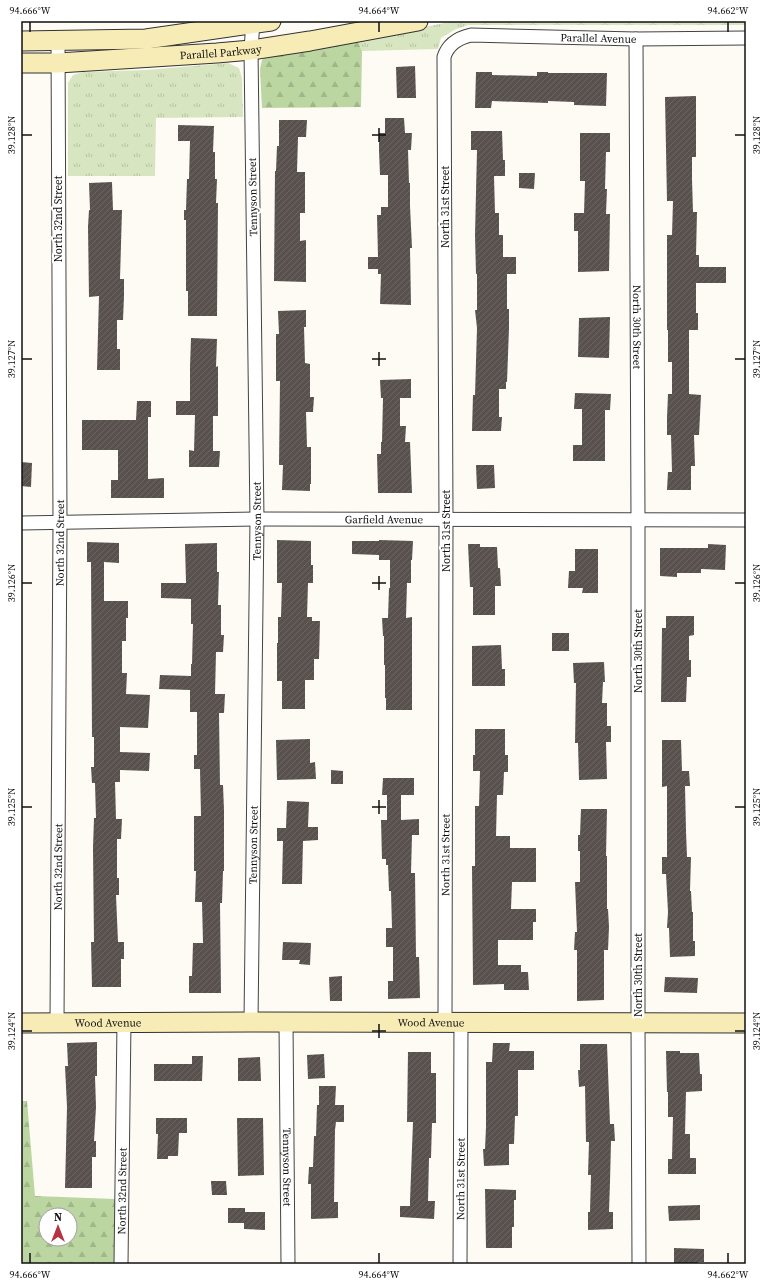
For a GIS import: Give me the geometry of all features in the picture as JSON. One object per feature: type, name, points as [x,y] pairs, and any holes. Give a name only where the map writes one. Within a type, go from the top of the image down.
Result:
[{"type":"street","name":"Parallel Parkway","points":[[21,41],[146,39],[271,21]]},
{"type":"street","name":"Parallel Parkway","points":[[21,63],[58,63],[217,54],[310,41],[418,21]]},
{"type":"street","name":"Tennyson Street","points":[[251,1022],[257,519],[251,50],[252,23]]},
{"type":"street","name":"Parallel Avenue","points":[[453,42],[462,37],[471,35],[636,39],[746,38]]},
{"type":"street","name":"North 30th Street","points":[[636,39],[639,1264]]},
{"type":"street","name":"North 32nd Street","points":[[57,1023],[60,523],[58,40]]},
{"type":"street","name":"North 31st Street","points":[[453,42],[447,49],[444,57],[446,519],[453,1022],[460,1264]]},
{"type":"street","name":"Garfield Avenue","points":[[21,523],[257,519],[746,520]]},
{"type":"street","name":"Wood Avenue","points":[[21,1022],[746,1023]]},
{"type":"street","name":"North 32nd Street","points":[[121,1264],[124,1022]]},
{"type":"street","name":"Tennyson Street","points":[[286,1022],[288,1264]]},
{"type":"green space","points":[[455,21],[746,21],[746,25],[468,25],[454,30],[441,38],[438,49],[362,51],[357,40]]},
{"type":"green space","points":[[357,40],[362,51],[361,107],[262,108],[260,69],[262,60],[269,55]]},
{"type":"green space","points":[[228,63],[239,68],[242,78],[243,117],[156,118],[155,176],[68,176],[68,83],[73,75],[83,72],[146,70]]},
{"type":"green space","points":[[21,1101],[27,1101],[35,1196],[115,1199],[114,1264],[21,1264]]},
{"type":"building","points":[[415,66],[416,98],[397,98],[396,67]]},
{"type":"building","points":[[476,72],[492,72],[492,75],[537,76],[537,72],[607,73],[606,106],[574,105],[574,102],[548,101],[548,103],[492,101],[491,108],[475,108]]},
{"type":"building","points":[[696,96],[696,157],[692,157],[692,179],[693,212],[697,212],[696,255],[699,255],[699,267],[726,267],[726,283],[696,283],[696,313],[698,313],[698,330],[689,330],[689,394],[701,395],[699,435],[694,435],[695,466],[691,466],[691,490],[667,490],[668,472],[672,472],[671,435],[667,435],[667,418],[668,394],[672,394],[672,362],[668,362],[667,235],[672,235],[673,201],[667,201],[665,97]]},
{"type":"building","points":[[385,118],[404,118],[405,133],[412,133],[411,150],[408,150],[412,248],[410,248],[411,305],[380,304],[381,274],[378,274],[378,269],[368,269],[368,257],[378,257],[377,215],[381,215],[381,207],[388,207],[388,175],[380,175],[379,150],[379,133],[385,133]]},
{"type":"building","points":[[279,120],[307,120],[306,137],[298,137],[297,172],[305,172],[305,213],[300,213],[300,241],[306,240],[306,282],[274,281],[275,171],[277,146],[279,146]]},
{"type":"building","points":[[178,125],[214,126],[213,152],[215,152],[215,179],[217,179],[216,203],[218,203],[217,316],[188,316],[188,291],[186,291],[186,220],[184,220],[184,210],[186,210],[187,179],[189,179],[190,141],[178,141]]},
{"type":"building","points":[[471,131],[502,131],[505,176],[494,176],[495,213],[499,213],[499,235],[503,235],[503,257],[516,257],[516,274],[507,274],[507,309],[509,309],[509,328],[507,382],[506,389],[499,389],[499,417],[502,417],[501,431],[472,431],[473,395],[475,395],[477,328],[475,310],[477,310],[477,274],[475,235],[477,150],[471,150]]},
{"type":"building","points":[[580,133],[610,133],[610,152],[606,152],[605,189],[607,189],[606,214],[610,214],[609,271],[578,272],[578,231],[574,231],[574,213],[584,213],[585,181],[580,181]]},
{"type":"building","points":[[519,173],[535,173],[534,189],[519,188]]},
{"type":"building","points":[[112,182],[113,210],[122,210],[120,279],[124,279],[123,320],[117,320],[117,349],[120,349],[120,370],[97,370],[99,296],[89,297],[89,183]]},
{"type":"building","points":[[306,310],[306,327],[304,327],[305,363],[310,364],[310,397],[314,397],[313,412],[306,412],[307,447],[311,447],[311,484],[310,491],[282,490],[283,465],[279,465],[280,381],[276,381],[276,334],[279,334],[278,311]]},
{"type":"building","points":[[610,317],[609,358],[578,357],[579,318]]},
{"type":"building","points":[[191,338],[217,339],[216,367],[218,366],[218,416],[213,416],[213,451],[220,451],[219,467],[189,467],[189,450],[194,451],[195,415],[176,415],[176,401],[190,401]]},
{"type":"building","points":[[411,379],[411,398],[400,398],[400,426],[406,426],[405,442],[410,442],[412,493],[378,493],[377,454],[381,454],[383,398],[381,398],[380,380]]},
{"type":"building","points":[[575,393],[611,394],[610,410],[605,410],[605,461],[573,461],[573,445],[582,445],[582,409],[574,409]]},
{"type":"building","points":[[137,401],[151,401],[151,417],[148,417],[148,479],[164,478],[164,498],[111,498],[111,480],[118,480],[118,450],[82,450],[82,420],[136,420]]},
{"type":"building","points":[[21,462],[32,463],[31,487],[21,486]]},
{"type":"building","points":[[476,465],[494,465],[495,488],[477,489]]},
{"type":"building","points":[[277,540],[311,541],[313,583],[308,583],[307,617],[312,617],[312,621],[320,621],[319,659],[314,659],[314,680],[305,680],[305,709],[282,709],[282,681],[277,681],[278,617],[281,617],[282,583],[277,583]]},
{"type":"building","points":[[352,541],[413,541],[411,583],[407,583],[406,618],[412,617],[412,710],[386,710],[384,636],[382,618],[388,618],[390,560],[379,560],[379,555],[352,554]]},
{"type":"building","points":[[87,542],[119,543],[119,563],[104,562],[104,601],[128,601],[126,641],[122,641],[122,673],[127,673],[126,694],[150,695],[148,728],[120,727],[120,752],[150,753],[149,771],[120,770],[120,782],[115,782],[116,819],[122,819],[121,839],[117,839],[117,878],[119,878],[119,895],[116,895],[118,942],[124,942],[124,959],[121,959],[121,987],[92,987],[91,942],[94,942],[93,848],[94,818],[96,818],[95,783],[92,783],[91,767],[94,767],[94,737],[92,737],[91,562],[87,562]]},
{"type":"building","points":[[217,543],[217,572],[219,572],[218,605],[221,605],[221,635],[224,635],[223,652],[216,652],[215,694],[225,694],[224,713],[219,713],[220,785],[223,785],[224,810],[224,871],[222,903],[220,903],[221,993],[189,993],[189,976],[192,976],[193,943],[203,943],[202,902],[195,902],[196,871],[194,871],[194,816],[201,816],[200,769],[194,769],[194,755],[197,755],[197,712],[190,712],[190,690],[159,689],[160,675],[191,676],[193,624],[191,624],[191,599],[161,598],[161,583],[186,583],[185,544]]},
{"type":"building","points":[[468,544],[480,544],[480,547],[497,547],[501,586],[495,586],[495,615],[473,615],[473,587],[470,587]]},
{"type":"building","points":[[708,544],[726,545],[725,570],[701,569],[701,573],[677,573],[677,577],[660,576],[660,548],[708,548]]},
{"type":"building","points":[[575,549],[598,549],[598,593],[582,593],[583,588],[568,588],[569,571],[575,571]]},
{"type":"building","points":[[666,616],[694,616],[694,635],[689,636],[691,677],[687,677],[686,702],[661,702],[662,628],[666,628]]},
{"type":"building","points":[[552,633],[569,633],[569,651],[552,651]]},
{"type":"building","points":[[501,645],[502,669],[505,669],[505,686],[472,686],[472,646]]},
{"type":"building","points":[[604,662],[605,682],[603,682],[602,703],[607,703],[607,726],[611,726],[611,742],[606,742],[607,779],[579,780],[578,743],[575,743],[576,683],[574,683],[573,663]]},
{"type":"building","points":[[475,729],[505,729],[505,755],[508,755],[508,772],[504,772],[503,795],[497,795],[496,836],[510,836],[510,848],[536,848],[536,882],[512,882],[511,909],[536,909],[536,922],[533,922],[533,940],[498,940],[498,965],[521,965],[521,972],[528,972],[529,990],[504,990],[504,984],[473,985],[472,866],[475,866],[475,806],[479,806],[480,771],[473,771],[473,755],[475,755]]},
{"type":"building","points":[[310,739],[310,763],[315,762],[316,779],[277,780],[276,740]]},
{"type":"building","points":[[662,740],[681,740],[682,771],[689,771],[690,786],[685,786],[686,831],[687,857],[691,857],[690,891],[693,912],[693,941],[695,941],[695,956],[670,957],[669,928],[667,928],[668,912],[666,874],[662,874],[662,857],[667,857],[667,786],[662,787]]},
{"type":"building","points":[[331,770],[343,771],[343,784],[331,784]]},
{"type":"building","points":[[383,778],[414,778],[414,795],[401,795],[401,820],[419,819],[419,835],[412,835],[411,873],[415,873],[416,957],[419,957],[420,998],[388,999],[388,981],[393,981],[393,947],[386,947],[386,928],[392,928],[391,891],[389,891],[388,865],[386,865],[386,859],[382,859],[381,820],[387,820],[387,795],[382,795]]},
{"type":"building","points":[[287,801],[309,802],[308,827],[318,827],[318,840],[303,841],[302,884],[282,884],[283,841],[277,841],[277,828],[286,828]]},
{"type":"building","points":[[581,809],[607,809],[606,856],[607,909],[609,927],[608,950],[604,950],[604,1000],[577,1001],[577,950],[574,950],[575,932],[577,932],[575,882],[580,882],[580,851],[578,851],[578,835],[580,835]]},
{"type":"building","points":[[283,942],[311,943],[310,965],[299,964],[300,960],[282,960]]},
{"type":"building","points":[[342,976],[342,1001],[330,1001],[329,977]]},
{"type":"building","points":[[665,977],[698,978],[697,993],[664,992]]},
{"type":"building","points":[[97,1042],[94,1141],[96,1141],[96,1157],[92,1157],[92,1188],[65,1188],[67,1107],[65,1066],[68,1066],[67,1043]]},
{"type":"building","points":[[493,1043],[510,1043],[509,1051],[534,1051],[534,1070],[518,1070],[518,1116],[515,1116],[514,1144],[509,1144],[509,1165],[484,1166],[483,1149],[485,1149],[486,1127],[486,1062],[492,1062]]},
{"type":"building","points":[[580,1044],[607,1044],[610,1124],[614,1124],[615,1141],[611,1141],[609,1212],[613,1212],[613,1229],[588,1230],[591,1175],[588,1175],[589,1142],[586,1142],[585,1086],[579,1087],[578,1070],[580,1070]]},
{"type":"building","points":[[666,1051],[699,1053],[700,1074],[702,1074],[702,1091],[686,1092],[685,1134],[690,1134],[690,1158],[696,1158],[696,1174],[668,1174],[668,1159],[672,1159],[673,1117],[668,1117]]},
{"type":"building","points":[[408,1052],[431,1052],[431,1073],[436,1073],[436,1123],[432,1123],[431,1158],[429,1158],[428,1201],[435,1201],[434,1219],[400,1217],[400,1206],[410,1206],[413,1122],[407,1122]]},
{"type":"building","points":[[324,1054],[325,1078],[308,1079],[307,1055]]},
{"type":"building","points":[[192,1056],[203,1056],[202,1081],[154,1081],[154,1064],[192,1064]]},
{"type":"building","points":[[260,1057],[261,1081],[238,1081],[238,1058]]},
{"type":"building","points":[[319,1086],[336,1086],[335,1105],[344,1105],[344,1122],[336,1122],[335,1130],[334,1202],[338,1202],[338,1218],[311,1219],[311,1184],[308,1184],[309,1167],[313,1167],[317,1105],[319,1105]]},
{"type":"building","points":[[156,1118],[187,1118],[187,1133],[179,1133],[178,1156],[168,1156],[168,1159],[157,1159],[158,1134],[156,1134]]},
{"type":"building","points":[[237,1118],[263,1118],[264,1175],[238,1176]]},
{"type":"building","points":[[211,1181],[226,1181],[227,1195],[212,1195]]},
{"type":"building","points":[[485,1189],[516,1190],[516,1200],[514,1200],[514,1227],[512,1227],[512,1248],[486,1248]]},
{"type":"building","points":[[700,1205],[700,1220],[669,1221],[668,1206]]},
{"type":"building","points":[[228,1208],[245,1208],[245,1212],[265,1212],[265,1230],[244,1229],[244,1223],[228,1223]]},
{"type":"building","points":[[674,1248],[704,1249],[704,1262],[698,1262],[698,1264],[674,1264]]}]
